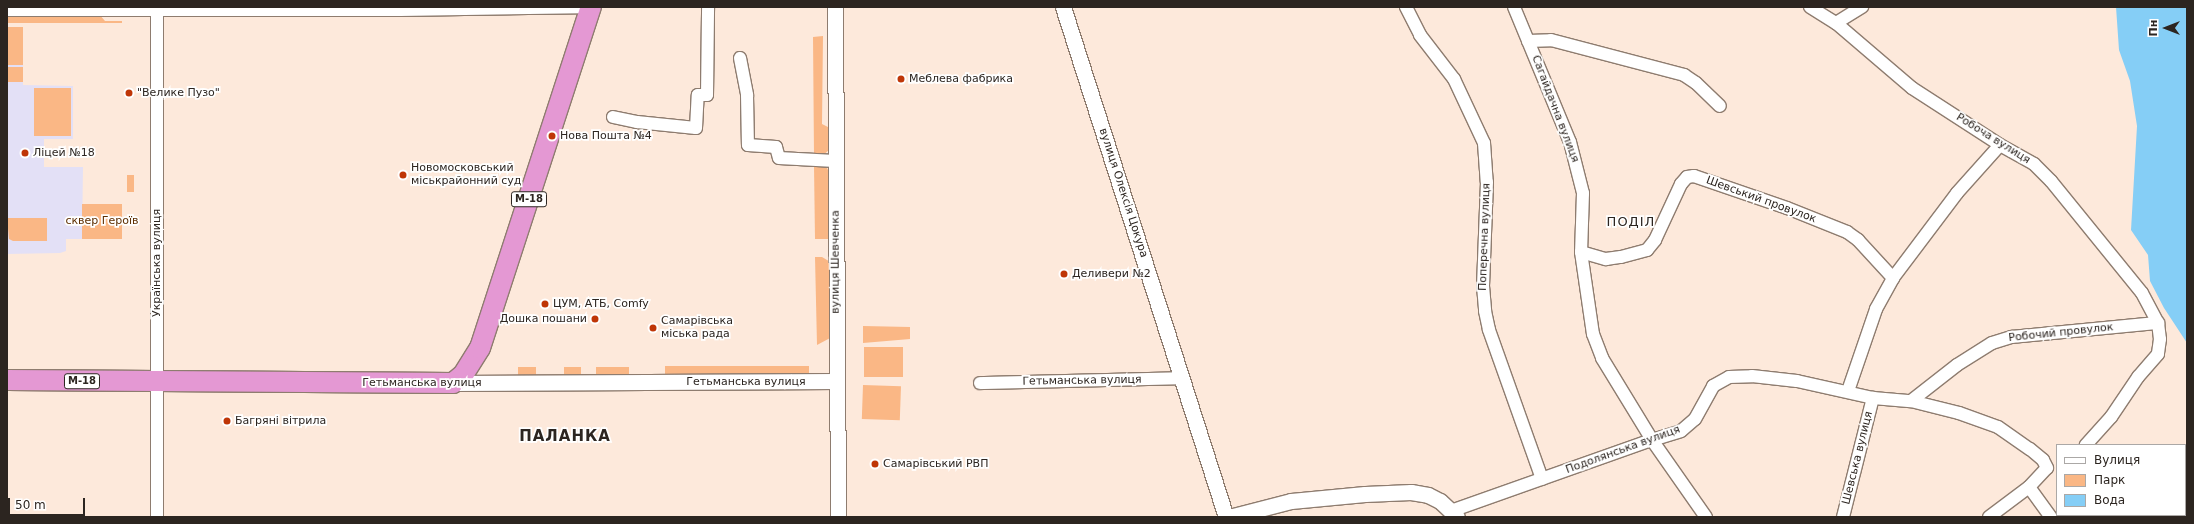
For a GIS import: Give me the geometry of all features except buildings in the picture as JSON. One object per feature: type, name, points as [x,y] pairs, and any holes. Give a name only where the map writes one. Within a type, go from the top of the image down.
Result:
[{"type":"highway","name":"М-18","points":[[453,383],[463,375],[480,348],[591,7]]},
{"type":"highway","name":"Гетьманська вулиця","points":[[7,380],[453,383]]},
{"type":"street","points":[[7,10],[400,10],[581,7]]},
{"type":"street","points":[[614,117],[637,122],[696,128],[698,95],[707,95],[708,7]]},
{"type":"street","name":"вулиця Шевченка","points":[[835,7],[838,517]]},
{"type":"street","name":"вулиця Олексія Цокура","points":[[1063,7],[1183,378],[1226,517]]},
{"type":"street","name":"Поперечна вулиця","points":[[1406,7],[1420,34],[1454,78],[1484,143],[1487,182],[1483,286],[1485,312],[1489,330],[1542,479]]},
{"type":"street","name":"Сагайдачна вулиця","points":[[1514,7],[1576,161],[1583,193],[1581,252],[1593,334],[1602,358],[1652,440],[1706,517]]},
{"type":"street","name":"Робоча вулиця","points":[[1810,7],[1836,23],[1912,88],[2000,145],[2034,164],[2051,181],[2142,293],[2158,323]]},
{"type":"street","points":[[1836,23],[1862,7]]},
{"type":"street","name":"Українська вулиця","points":[[157,10],[157,517]]},
{"type":"street","points":[[1528,41],[1551,40],[1684,76],[1696,83],[1720,106]]},
{"type":"street","points":[[740,58],[747,95],[748,145],[776,147],[778,158],[835,160]]},
{"type":"street","points":[[1848,391],[1876,309],[1893,278],[1957,193],[2000,145]]},
{"type":"street","name":"Шевський провулок","points":[[1581,252],[1606,259],[1621,257],[1647,250],[1655,240],[1681,184],[1687,177],[1694,176],[1787,208],[1847,232],[1858,240],[1893,278]]},
{"type":"street","points":[[2087,444],[2111,417],[2138,377],[2158,354],[2160,339],[2158,323]]},
{"type":"street","name":"Робочий провулок","points":[[1911,401],[1957,365],[1992,343],[2012,337],[2158,323]]},
{"type":"street","name":"Подолянська вулиця","points":[[1229,517],[1291,501],[1388,492],[1411,492],[1428,495],[1440,501],[1454,514],[1542,479],[1681,431],[1695,419],[1713,386],[1729,377],[1752,376],[1797,381],[1848,391],[1873,398],[1911,401],[1959,413],[1998,427],[2030,449],[2052,468]]},
{"type":"street","name":"Гетьманська вулиця","points":[[980,383],[1183,378]]},
{"type":"street","name":"Гетьманська вулиця","points":[[453,383],[836,381]]},
{"type":"street","name":"Шевська вулиця","points":[[1843,517],[1873,398]]},
{"type":"street","points":[[1989,517],[2052,468]]},
{"type":"street","points":[[2029,487],[2052,517]]},
{"type":"shaded area","name":"Ліцей №18","points":[[7,27],[23,27],[23,85],[73,86],[73,139],[44,139],[44,167],[83,167],[82,239],[66,239],[66,251],[60,253],[7,254]]},
{"type":"green space","points":[[7,14],[99,14],[105,21],[122,21],[122,23],[7,23]]},
{"type":"green space","points":[[7,27],[23,27],[23,65],[7,65]]},
{"type":"green space","points":[[823,36],[822,124],[828,127],[829,150],[822,156],[814,156],[813,37]]},
{"type":"green space","points":[[7,67],[23,67],[23,82],[7,82]]},
{"type":"green space","points":[[34,88],[71,88],[71,136],[34,136]]},
{"type":"green space","points":[[825,164],[828,170],[829,239],[815,239],[814,166]]},
{"type":"green space","points":[[127,175],[134,175],[134,192],[127,192]]},
{"type":"green space","name":"сквер Героїв","points":[[82,204],[122,204],[122,239],[82,239]]},
{"type":"green space","points":[[7,218],[47,218],[47,241],[13,241],[9,239]]},
{"type":"green space","points":[[815,257],[822,257],[832,263],[832,337],[817,345]]},
{"type":"green space","points":[[863,326],[910,327],[910,339],[863,343]]},
{"type":"green space","points":[[864,347],[903,347],[903,377],[864,377]]},
{"type":"green space","points":[[665,366],[809,366],[809,376],[665,376]]},
{"type":"green space","points":[[518,367],[536,367],[536,375],[518,375]]},
{"type":"green space","points":[[564,367],[581,367],[581,375],[564,375]]},
{"type":"green space","points":[[596,367],[629,367],[629,375],[596,375]]},
{"type":"green space","points":[[863,385],[901,386],[900,420],[862,419]]},
{"type":"water","points":[[2116,7],[2187,7],[2187,343],[2164,308],[2150,281],[2148,255],[2131,230],[2137,126],[2130,81],[2119,50]]},
{"type":"place","name":"Меблева фабрика","points":[[901,79]]},
{"type":"place","name":"\"Велике Пузо\"","points":[[129,93]]},
{"type":"place","name":"Нова Пошта №4","points":[[552,136]]},
{"type":"place","name":"Ліцей №18","points":[[25,153]]},
{"type":"place","name":"Новомосковський міськрайонний суд","points":[[403,175]]},
{"type":"place","name":"Деливери №2","points":[[1064,274]]},
{"type":"place","name":"ЦУМ, АТБ, Comfy","points":[[545,304]]},
{"type":"place","name":"Дошка пошани","points":[[595,319]]},
{"type":"place","name":"Самарівська міська рада","points":[[653,328]]},
{"type":"place","name":"Багряні вітрила","points":[[227,421]]},
{"type":"place","name":"Самарівський РВП","points":[[875,464]]},
{"type":"district","name":"ПОДІЛ","points":[[1631,222]]},
{"type":"district","name":"ПАЛАНКА","points":[[565,437]]}]
